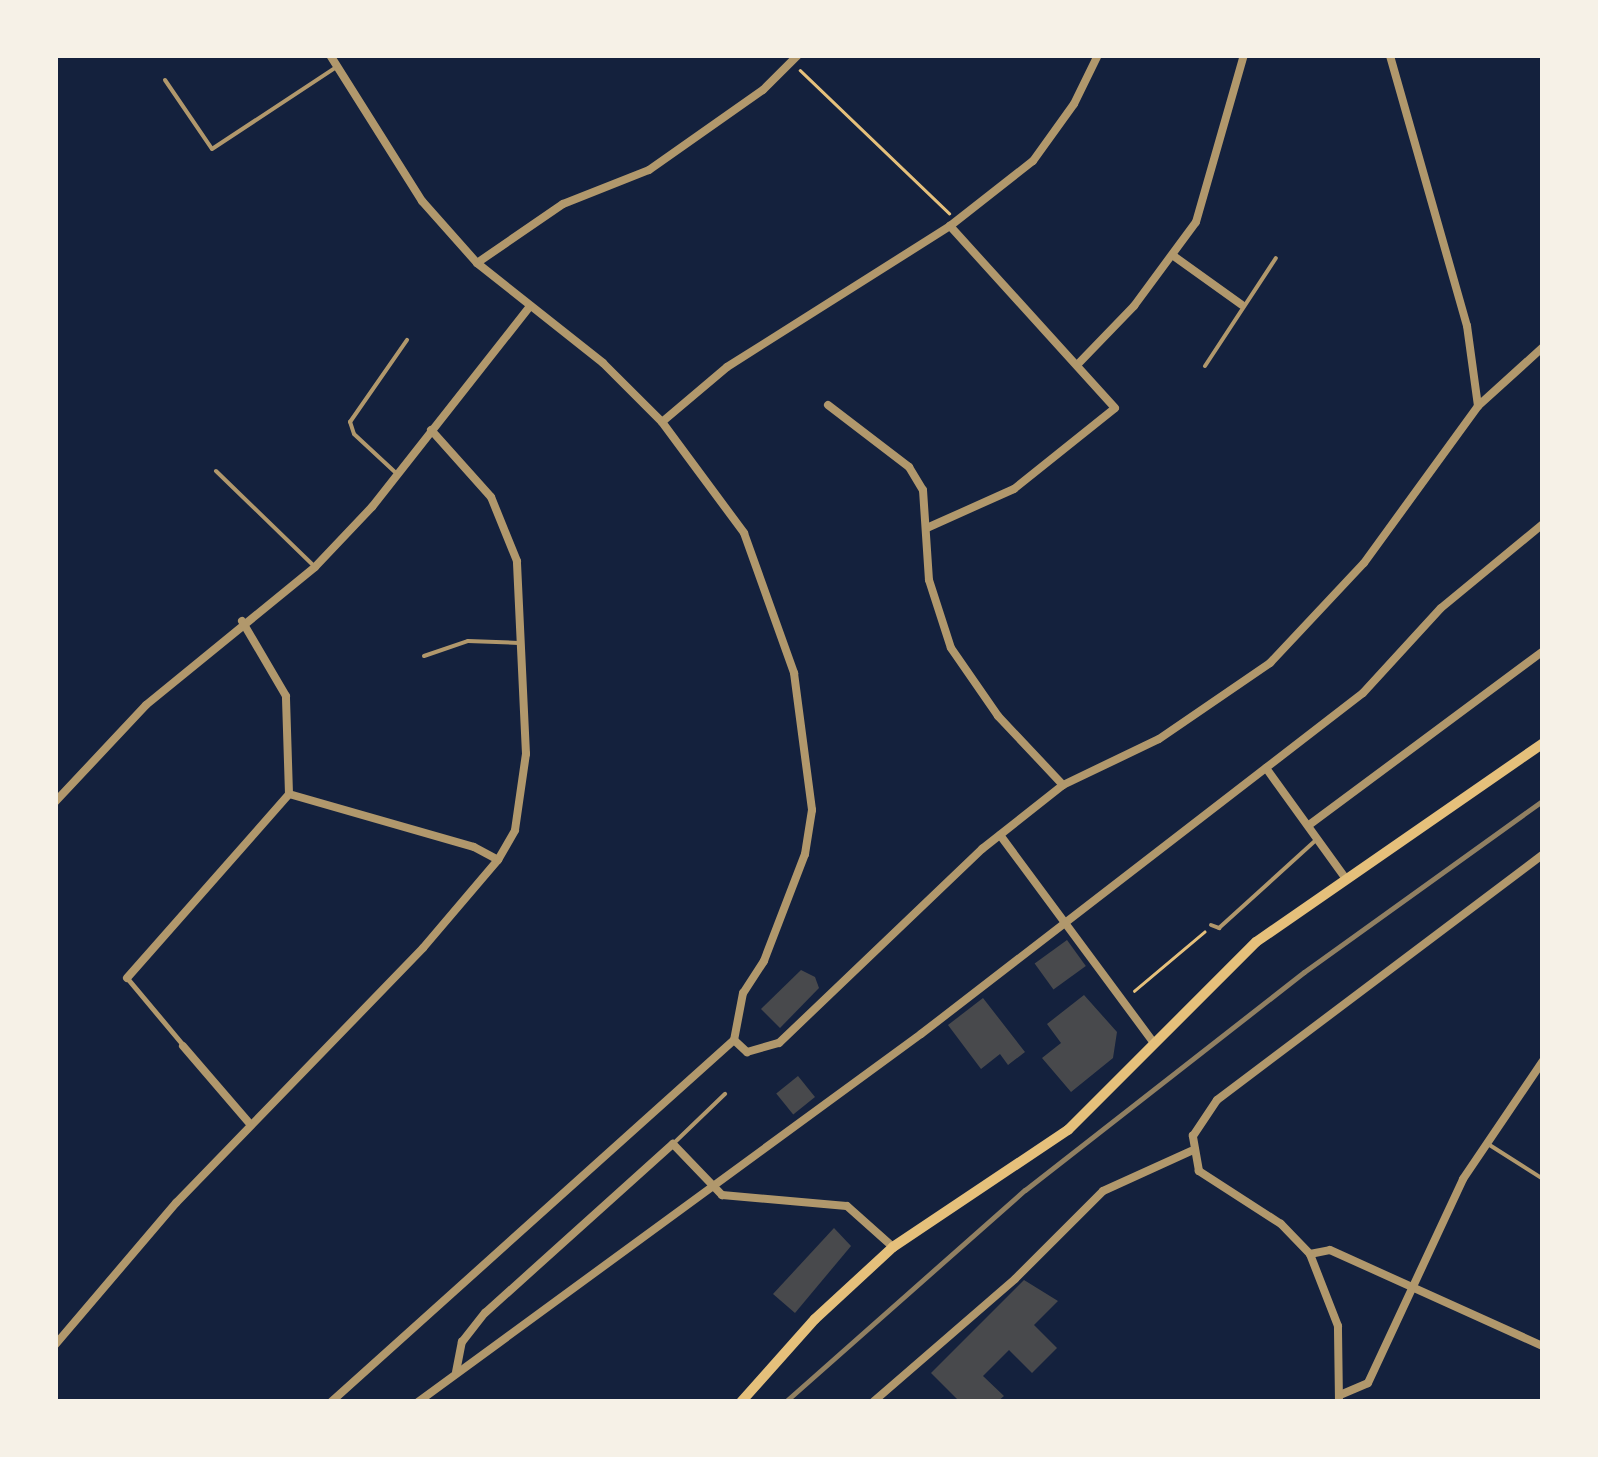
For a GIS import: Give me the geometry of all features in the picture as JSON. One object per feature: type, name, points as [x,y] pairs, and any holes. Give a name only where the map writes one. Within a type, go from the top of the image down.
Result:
[{"type":"main road","points":[[741,1402],[815,1319],[893,1246],[1068,1130],[1256,942],[1543,742]]},
{"type":"street","points":[[330,55],[422,201],[477,263],[528,308],[603,363],[662,422],[744,533],[800,706],[811,831],[778,929],[734,1016],[734,1040],[747,1052],[778,1043],[1000,836],[1063,785],[1159,739],[1270,663],[1364,563],[1478,406],[1543,346]]},
{"type":"street","points":[[662,422],[727,367],[954,223],[1033,161],[1074,104],[1098,55]]},
{"type":"street","points":[[1078,364],[1175,257],[1207,193],[1244,55]]},
{"type":"street","points":[[1390,55],[1468,326],[1478,406]]},
{"type":"street","points":[[477,263],[563,204],[648,170],[794,58]]},
{"type":"street","points":[[928,527],[1014,489],[1115,408],[954,223]]},
{"type":"street","points":[[1175,257],[1242,305]]},
{"type":"street","points":[[55,802],[146,705],[242,621],[315,567],[528,308]]},
{"type":"street","points":[[828,405],[909,468],[923,490],[929,580],[951,648],[998,716],[1063,785]]},
{"type":"street","points":[[55,1345],[251,1126],[373,1004],[498,860],[521,808],[526,754],[517,561],[506,526],[461,456],[431,430]]},
{"type":"street","points":[[418,1402],[712,1190],[1363,693],[1441,608],[1543,524]]},
{"type":"street","points":[[242,621],[286,696],[289,794],[127,978],[251,1126]]},
{"type":"street","points":[[1309,826],[1543,651]]},
{"type":"street","points":[[1266,768],[1346,879]]},
{"type":"street","points":[[289,794],[498,860]]},
{"type":"street","points":[[1000,836],[1067,921],[1153,1042]]},
{"type":"street","points":[[873,1402],[1015,1279],[1103,1191],[1191,1151],[1200,1122],[1218,1100],[1543,854]]},
{"type":"street","points":[[331,1402],[734,1040]]},
{"type":"street","points":[[1191,1151],[1210,1182],[1281,1224],[1310,1254],[1338,1326],[1339,1398],[1368,1383],[1409,1286],[1486,1142],[1543,1061]]},
{"type":"street","points":[[456,1372],[462,1342],[484,1313],[673,1144],[712,1190],[847,1206],[893,1246]]},
{"type":"street","points":[[1310,1254],[1330,1250],[1543,1346]]},
{"type":"lane","points":[[165,80],[212,149],[337,67]]},
{"type":"lane","points":[[1205,366],[1276,258]]},
{"type":"lane","points":[[396,473],[354,434],[350,422],[407,340]]},
{"type":"lane","points":[[216,471],[315,567]]},
{"type":"lane","points":[[424,656],[468,642],[520,643]]},
{"type":"lane","points":[[1212,926],[1220,928],[1318,838]]},
{"type":"lane","points":[[673,1144],[725,1094]]},
{"type":"lane","points":[[1486,1142],[1543,1178]]},
{"type":"path","points":[[794,58],[954,223]]},
{"type":"path","points":[[1121,1001],[1212,926]]},
{"type":"building","points":[[1067,940],[1086,966],[1053,989],[1035,964]]},
{"type":"building","points":[[801,970],[815,977],[819,988],[780,1028],[761,1009]]},
{"type":"building","points":[[1084,995],[1117,1032],[1113,1058],[1071,1092],[1042,1058],[1061,1043],[1047,1024]]},
{"type":"building","points":[[983,998],[1025,1052],[1008,1065],[1000,1054],[981,1069],[948,1025]]},
{"type":"building","points":[[798,1076],[815,1097],[793,1115],[776,1094]]},
{"type":"building","points":[[834,1228],[851,1246],[795,1313],[773,1294]]},
{"type":"building","points":[[1024,1280],[1058,1301],[1034,1325],[1057,1348],[1032,1373],[1009,1350],[983,1376],[1004,1396],[997,1402],[960,1402],[931,1373]]},
{"type":"railway","points":[[785,1402],[1025,1190],[1304,972],[1543,800]]}]
